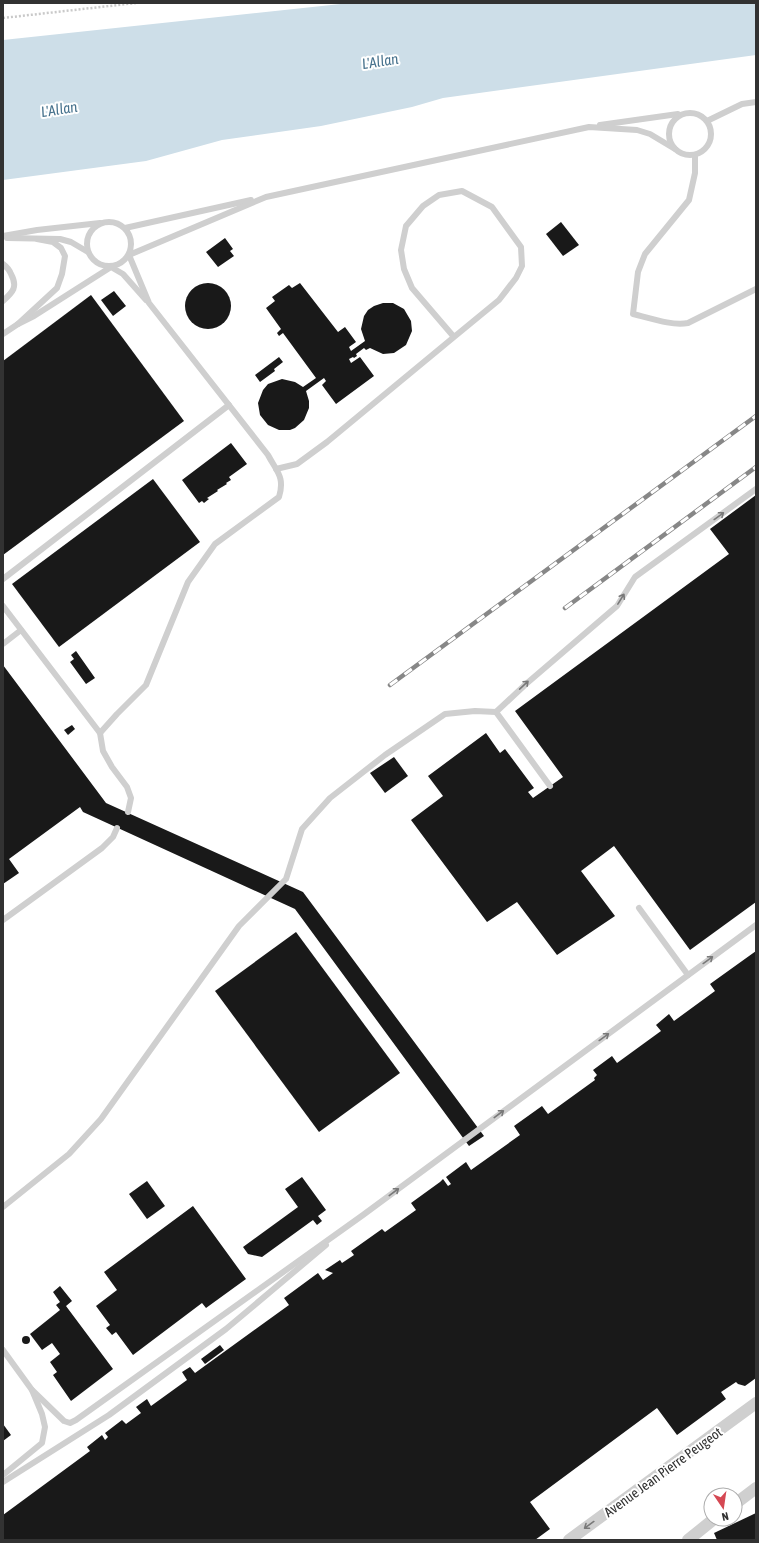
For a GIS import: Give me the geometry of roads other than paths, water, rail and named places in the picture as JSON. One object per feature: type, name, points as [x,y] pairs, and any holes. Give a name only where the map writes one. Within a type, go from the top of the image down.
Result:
[{"type":"street","name":"Avenue Jean Pierre Peugeot","points":[[569,1540],[756,1403]]},
{"type":"street","points":[[743,1498],[756,1488]]},
{"type":"street","points":[[688,1540],[704,1527]]},
{"type":"lane","points":[[707,121],[742,104],[756,102]]},
{"type":"lane","points":[[124,228],[589,127],[689,112],[702,116],[711,127],[712,134],[707,147],[695,155],[688,155],[681,153],[650,134],[637,130],[589,127]]},
{"type":"lane","points":[[675,149],[671,144],[669,130],[671,123],[676,117],[682,114]]},
{"type":"lane","points":[[695,155],[695,173],[689,200],[645,254],[638,272],[633,314],[661,321],[683,324],[688,323],[756,289]]},
{"type":"lane","points":[[276,469],[297,464],[328,442],[499,300],[516,278],[522,266],[521,246],[492,207],[462,191],[439,195],[423,206],[406,226],[401,250],[404,269],[412,288],[454,337]]},
{"type":"lane","points":[[129,255],[266,197]]},
{"type":"lane","points":[[3,237],[83,224],[111,222],[124,228],[132,241],[132,248],[125,261],[111,267],[3,334]]},
{"type":"lane","points":[[100,733],[146,685],[188,582],[215,544],[279,497],[282,486],[280,476],[268,455],[149,303],[123,274],[111,267],[97,263],[92,258],[88,252],[88,237],[91,231],[104,223]]},
{"type":"lane","points":[[3,237],[60,239],[71,242],[88,252]]},
{"type":"lane","points":[[18,324],[57,288],[64,267],[65,256],[61,248],[52,242],[37,239]]},
{"type":"lane","points":[[129,255],[149,303]]},
{"type":"lane","points":[[3,264],[7,266],[14,280],[15,287],[11,295],[3,301]]},
{"type":"lane","points":[[3,579],[229,405]]},
{"type":"lane","points":[[3,1207],[69,1154],[101,1120],[239,926],[286,879],[302,829],[330,798],[385,756],[445,714],[475,711],[496,712],[526,684],[617,606],[635,577],[756,489]]},
{"type":"lane","points":[[3,606],[100,733],[103,752],[112,767],[128,787],[131,798],[128,812]]},
{"type":"lane","points":[[3,644],[21,630]]},
{"type":"lane","points":[[496,712],[550,786]]},
{"type":"lane","points":[[3,920],[102,848],[113,837],[117,828]]},
{"type":"lane","points":[[639,908],[688,975]]},
{"type":"lane","points":[[3,1350],[32,1390],[64,1421],[70,1422],[76,1420],[363,1215],[756,925]]},
{"type":"lane","points":[[3,1482],[109,1416],[226,1329],[363,1215]]},
{"type":"lane","points":[[3,1475],[42,1443],[45,1427],[42,1414],[32,1390]]},
{"type":"water","name":"L'Allan","points":[[350,3],[756,3],[756,55],[443,98],[412,107],[321,126],[222,140],[146,161],[3,180],[3,40]]},
{"type":"railway","points":[[390,685],[756,416]]},
{"type":"railway","points":[[565,608],[756,467]]}]
